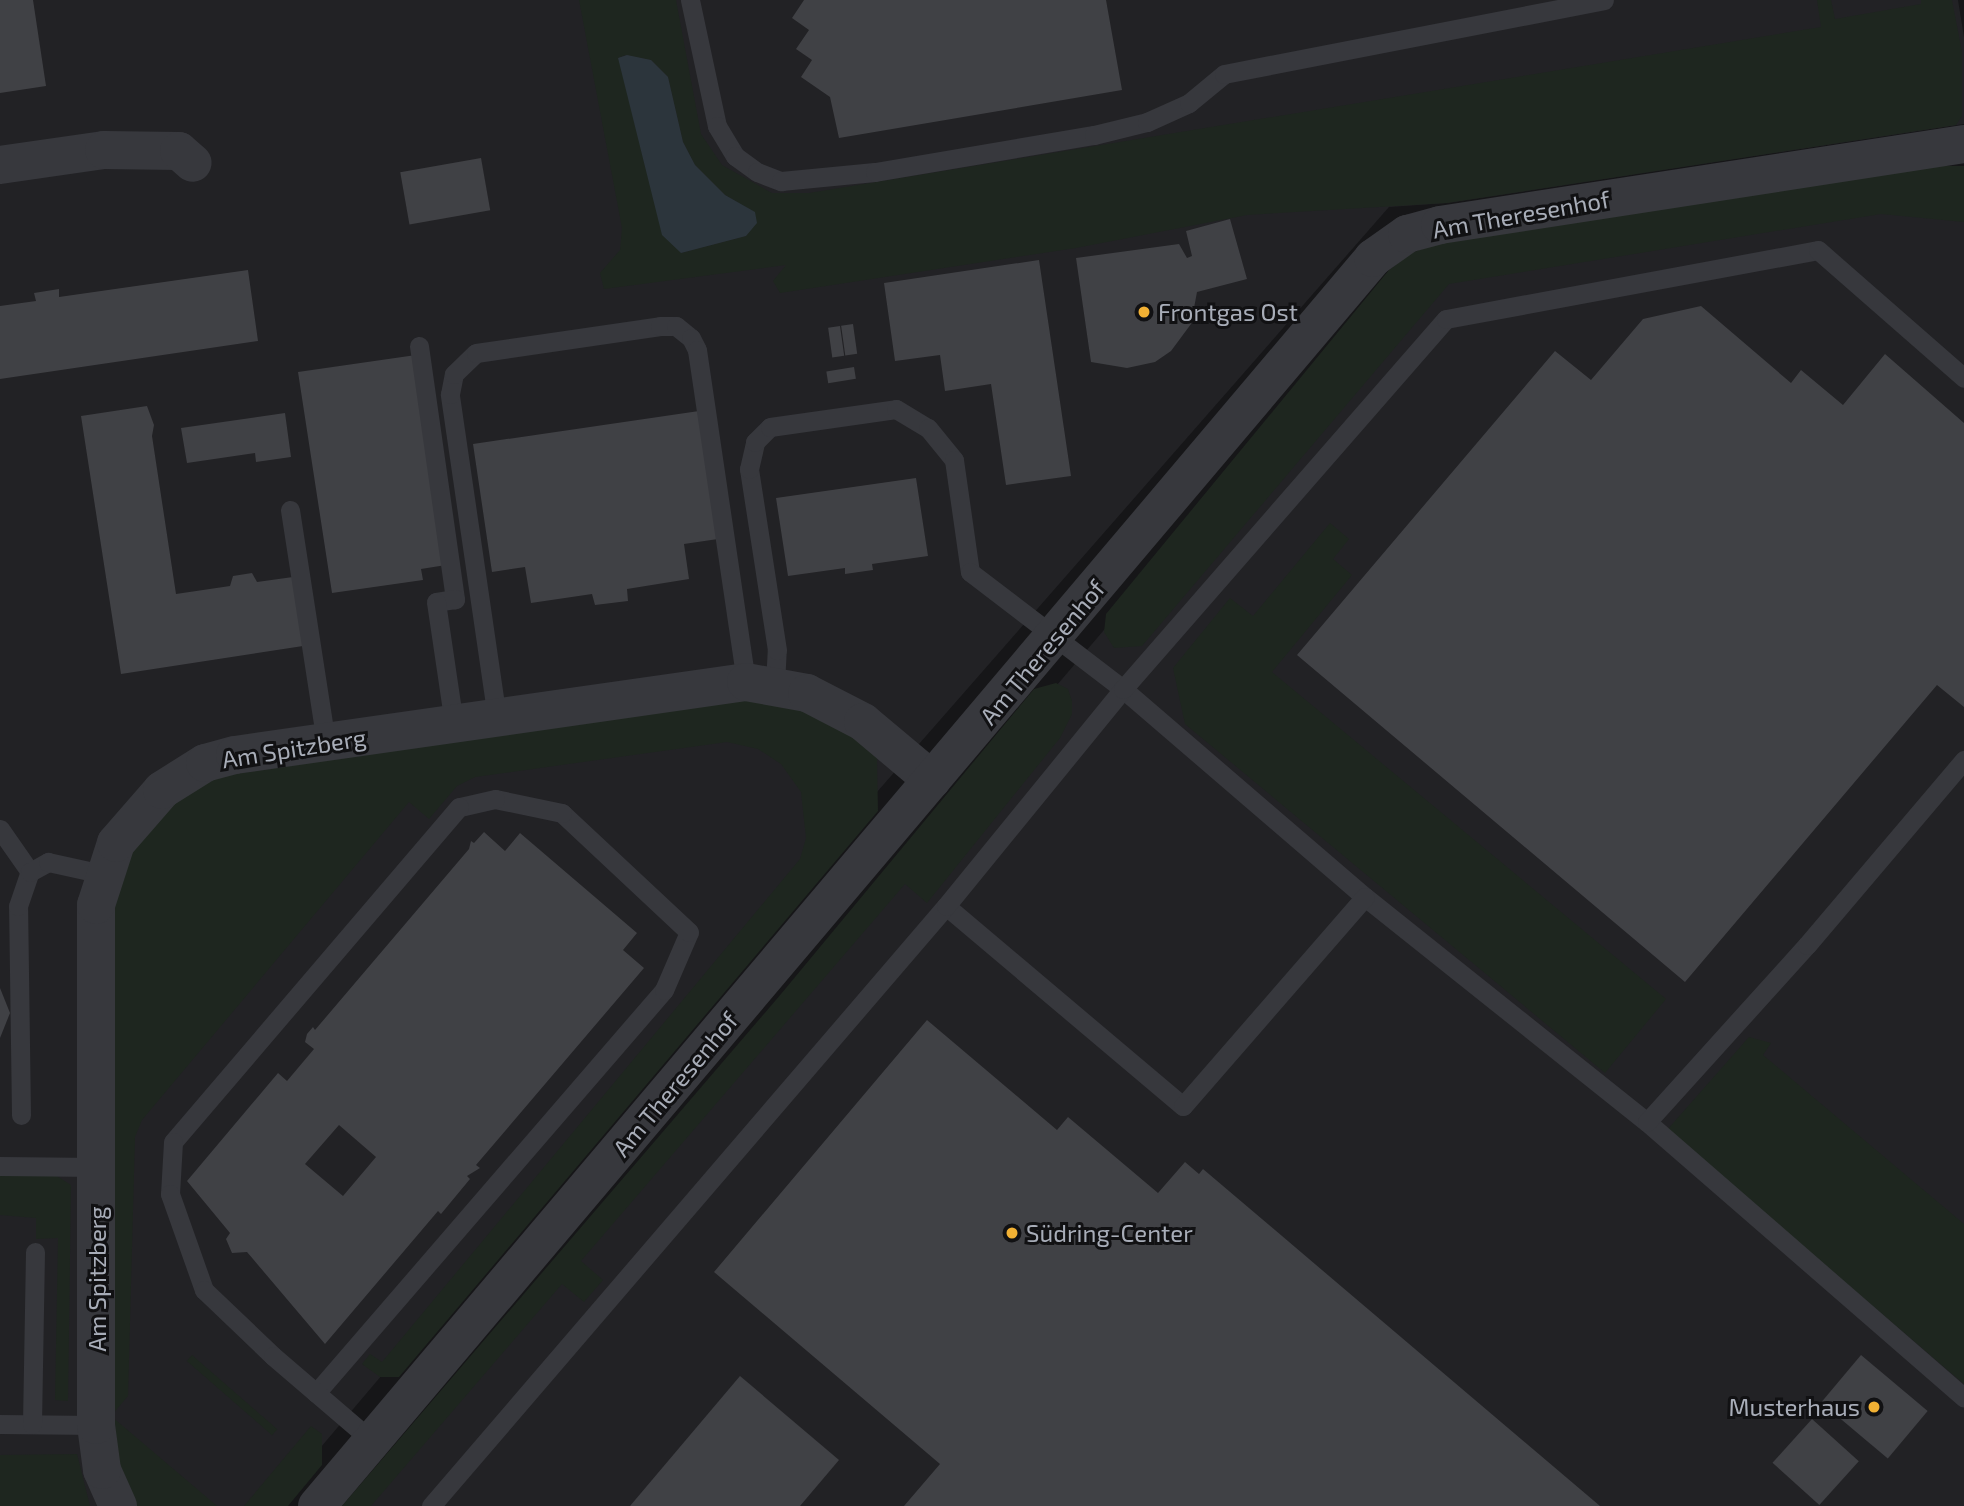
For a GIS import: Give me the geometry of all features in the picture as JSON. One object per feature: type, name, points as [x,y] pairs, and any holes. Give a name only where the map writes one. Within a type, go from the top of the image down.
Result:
[{"type":"street","name":"Am Theresenhof","points":[[317,1506],[1056,636],[1373,258],[1408,234],[1440,225],[1964,144]]},
{"type":"street","points":[[0,165],[104,150],[179,151],[193,163]]},
{"type":"street","name":"Am Spitzberg","points":[[118,1506],[102,1470],[96,1425],[96,905],[103,874],[116,843],[137,814],[162,790],[205,763],[326,742],[760,683],[807,693],[863,722],[932,780]]},
{"type":"lane","points":[[690,0],[717,127],[736,156],[757,172],[781,181],[875,172],[1094,135],[1147,122],[1189,103],[1224,74],[1604,0]]},
{"type":"lane","points":[[431,1506],[946,906],[1123,689],[1446,319],[1818,250],[1964,378]]},
{"type":"lane","points":[[497,718],[450,394],[454,374],[476,353],[633,330],[676,326],[691,338],[697,350],[760,683]]},
{"type":"lane","points":[[419,346],[455,599],[436,602],[454,724]]},
{"type":"lane","points":[[760,683],[776,650],[749,468],[755,442],[770,427],[896,409],[928,428],[954,460],[970,572],[1123,689],[1366,897],[1647,1122],[1964,1398]]},
{"type":"lane","points":[[290,510],[326,742]]},
{"type":"lane","points":[[1647,1122],[1807,945],[1964,760]]},
{"type":"lane","points":[[316,1393],[664,990],[689,932],[562,813],[495,799],[460,807],[173,1142],[170,1194],[204,1290],[316,1393],[372,1441]]},
{"type":"lane","points":[[0,829],[30,872]]},
{"type":"lane","points":[[21,1115],[18,906],[30,872],[48,862],[103,874]]},
{"type":"lane","points":[[946,906],[1183,1106],[1366,897]]},
{"type":"lane","points":[[0,1166],[98,1167]]},
{"type":"lane","points":[[32,1424],[35,1252]]},
{"type":"lane","points":[[0,1424],[96,1425]]},
{"type":"shaded area","points":[[0,0],[1958,0],[1964,37],[1964,124],[1447,203],[1389,207],[849,824],[271,1506],[0,1506]]},
{"type":"shaded area","points":[[579,0],[676,0],[701,134],[722,165],[772,193],[809,193],[1821,27],[1817,0],[1831,0],[1835,19],[1921,4],[1921,0],[1952,0],[1962,52],[1962,116],[1956,125],[1447,203],[1247,215],[1076,248],[780,293],[773,281],[786,265],[604,289],[600,273],[620,250],[622,228]],"holes":[[[626,55],[651,60],[668,77],[683,142],[695,165],[725,195],[754,212],[746,236],[681,253],[618,58]]]},
{"type":"shaded area","points":[[627,55],[651,60],[668,77],[683,142],[695,165],[725,195],[755,212],[757,223],[746,236],[681,253],[662,235],[618,58]]},
{"type":"shaded area","points":[[1933,166],[1964,166],[1964,222],[1881,214],[1449,284],[1142,646],[1114,648],[1104,632],[1106,614],[1389,270],[1411,253],[1436,244]]},
{"type":"shaded area","points":[[1964,188],[1964,1506],[356,1506],[1390,295],[1454,259]]},
{"type":"shaded area","points":[[1330,523],[1349,539],[1333,559],[1352,575],[1272,672],[1666,999],[1605,1073],[1185,724],[1173,668],[1230,598],[1253,616]]},
{"type":"shaded area","points":[[1056,683],[1068,689],[1072,701],[1072,714],[1060,738],[927,903],[905,884],[581,1261],[603,1280],[584,1302],[562,1284],[371,1506],[342,1506],[781,994],[1034,689]]},
{"type":"shaded area","points":[[756,695],[830,717],[877,757],[878,811],[399,1377],[380,1377],[362,1364],[370,1354],[382,1362],[800,859],[806,838],[801,792],[781,764],[758,749],[727,742],[475,777],[457,786],[429,819],[409,802],[142,1120],[135,1137],[128,1396],[111,1416],[113,919],[116,890],[136,844],[161,813],[209,778]]},
{"type":"shaded area","points":[[1749,1037],[1771,1043],[1763,1055],[1964,1224],[1964,1384],[1667,1130]]},
{"type":"shaded area","points":[[52,1173],[71,1185],[68,1401],[55,1400],[58,1238],[36,1239],[36,1218],[0,1215],[0,1175]]},
{"type":"shaded area","points":[[192,1355],[277,1429],[272,1435],[187,1361]]},
{"type":"shaded area","points":[[111,1416],[217,1506],[133,1506],[119,1478]]},
{"type":"shaded area","points":[[311,1426],[322,1434],[322,1465],[288,1506],[244,1506]]},
{"type":"shaded area","points":[[77,1454],[90,1506],[0,1506],[0,1455]]},
{"type":"building","points":[[0,0],[33,0],[46,86],[0,93]]},
{"type":"building","points":[[804,0],[1106,0],[1122,90],[839,138],[830,97],[801,77],[812,60],[796,49],[809,30],[792,18]]},
{"type":"building","points":[[481,158],[490,210],[409,224],[400,172]]},
{"type":"building","points":[[1230,219],[1247,279],[1197,292],[1191,324],[1171,351],[1155,362],[1127,368],[1091,362],[1076,258],[1179,244],[1187,258],[1192,256],[1186,231]]},
{"type":"building","points":[[1039,260],[1071,476],[1006,485],[991,384],[945,391],[940,355],[895,361],[884,283]]},
{"type":"building","points":[[248,270],[258,341],[0,379],[0,306],[36,301],[34,293],[59,289],[59,297]]},
{"type":"building","points":[[1701,306],[1791,383],[1801,370],[1843,405],[1885,354],[1964,423],[1964,707],[1937,685],[1685,982],[1297,655],[1555,351],[1591,380],[1643,319]]},
{"type":"building","points":[[853,324],[857,354],[845,355],[841,326]]},
{"type":"building","points":[[840,326],[844,356],[832,357],[828,328]]},
{"type":"building","points":[[416,355],[446,565],[421,569],[423,580],[332,593],[298,372]]},
{"type":"building","points":[[854,367],[856,379],[828,383],[826,371]]},
{"type":"building","points":[[147,406],[154,425],[152,436],[176,594],[230,586],[233,576],[252,573],[257,582],[293,577],[303,646],[121,674],[81,416]]},
{"type":"building","points":[[699,411],[718,539],[684,544],[689,579],[627,589],[628,601],[595,605],[592,594],[531,603],[525,567],[492,572],[473,444]]},
{"type":"building","points":[[285,413],[291,457],[256,462],[255,453],[187,463],[181,428]]},
{"type":"building","points":[[916,478],[928,556],[872,564],[873,570],[845,574],[845,568],[788,576],[776,498]]},
{"type":"building","points":[[484,832],[505,851],[520,833],[637,933],[623,950],[644,968],[476,1165],[480,1168],[467,1176],[470,1179],[441,1214],[438,1211],[325,1344],[247,1252],[232,1253],[226,1239],[230,1233],[187,1181],[278,1073],[287,1081],[314,1049],[305,1042],[307,1034],[313,1027],[315,1030],[469,849],[471,841],[474,843]],"holes":[[[339,1125],[376,1157],[343,1196],[305,1164]]]},
{"type":"building","points":[[0,988],[10,1013],[0,1038]]},
{"type":"building","name":"Südring-Center","points":[[927,1020],[1057,1130],[1068,1117],[1158,1193],[1185,1162],[1199,1174],[1203,1169],[1600,1506],[904,1506],[940,1464],[714,1272]]},
{"type":"building","name":"Musterhaus","points":[[1861,1355],[1928,1411],[1888,1458],[1821,1402]]},
{"type":"building","points":[[740,1376],[839,1460],[800,1506],[630,1506]]},
{"type":"building","name":"Musterhaus","points":[[1812,1419],[1859,1461],[1819,1505],[1773,1463]]},
{"type":"place","name":"Frontgas Ost","points":[[1144,312]]},
{"type":"place","name":"Südring-Center","points":[[1012,1233]]},
{"type":"place","name":"Musterhaus","points":[[1874,1407]]}]
